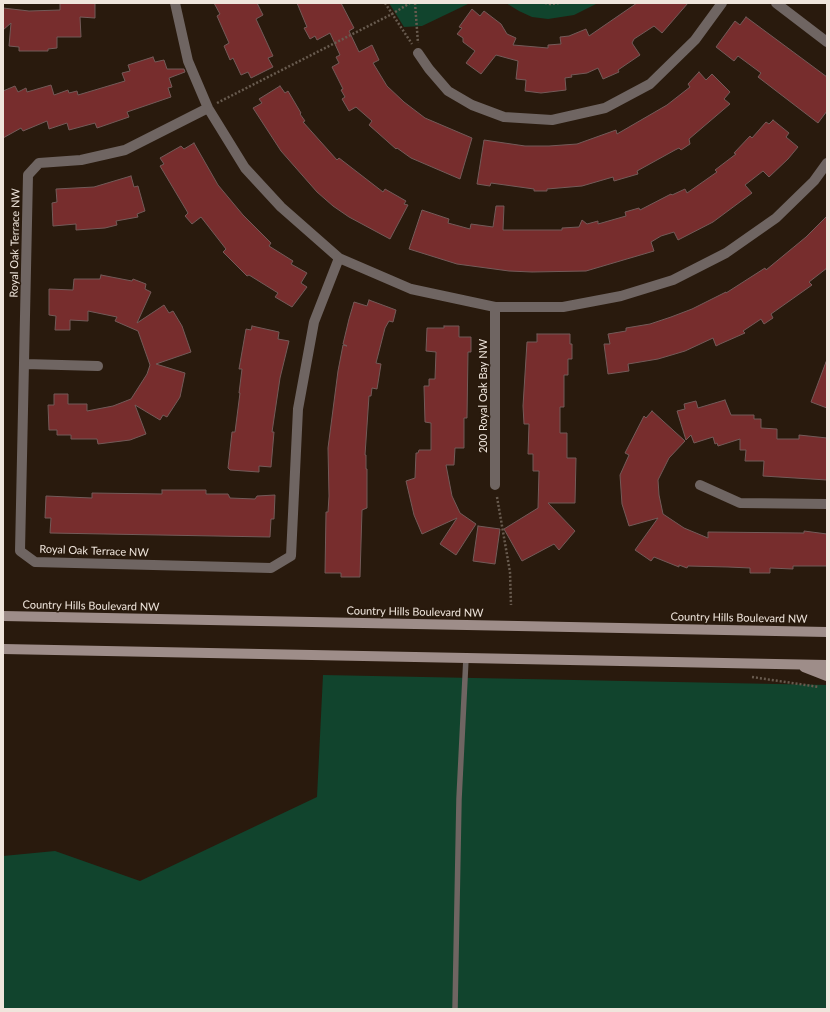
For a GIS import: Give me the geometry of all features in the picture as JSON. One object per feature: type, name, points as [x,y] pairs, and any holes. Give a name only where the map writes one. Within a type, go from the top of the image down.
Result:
[{"type":"main road","name":"Country Hills Boulevard NW","points":[[3,616],[827,632]]},
{"type":"main road","points":[[3,649],[827,665]]},
{"type":"main road","points":[[796,664],[827,676]]},
{"type":"street","points":[[175,3],[188,61],[208,108],[245,168],[281,207],[339,258],[411,290],[495,307],[563,307],[621,296],[673,280],[726,252],[776,218],[814,180],[827,163]]},
{"type":"street","points":[[418,53],[429,69],[448,91],[472,105],[504,117],[552,120],[605,108],[650,84],[696,40],[722,3]]},
{"type":"street","points":[[776,3],[827,42]]},
{"type":"street","name":"Royal Oak Terrace NW","points":[[208,108],[125,150],[80,160],[39,163],[28,176],[20,551],[35,562],[271,568],[291,556],[298,409],[314,322],[339,258]]},
{"type":"street","name":"200 Royal Oak Bay NW","points":[[494,485],[495,307]]},
{"type":"street","points":[[25,364],[98,366]]},
{"type":"street","points":[[700,485],[740,503],[827,504]]},
{"type":"lane","points":[[455,1009],[458,799],[466,658]]},
{"type":"path","points":[[385,3],[418,53]]},
{"type":"path","points":[[208,108],[392,14],[410,3]]},
{"type":"path","points":[[415,3],[418,53]]},
{"type":"path","points":[[545,3],[559,3]]},
{"type":"path","points":[[494,485],[510,572],[511,605]]},
{"type":"green space","points":[[389,3],[470,3],[422,26],[404,27]]},
{"type":"green space","points":[[506,3],[598,3],[574,15],[548,19],[532,17]]},
{"type":"green space","points":[[323,675],[827,685],[827,1009],[3,1009],[3,856],[55,851],[140,881],[317,797]]},
{"type":"building","points":[[60,3],[95,3],[95,18],[80,17],[81,37],[57,37],[57,48],[48,49],[48,51],[19,51],[19,47],[9,46],[11,23],[3,30],[3,8],[29,11],[60,10]]},
{"type":"building","points":[[214,3],[257,3],[263,15],[256,19],[273,56],[268,58],[273,67],[251,78],[248,72],[241,75],[233,58],[230,60],[224,46],[229,43],[217,16],[220,14]]},
{"type":"building","points":[[297,3],[341,3],[354,28],[349,31],[359,52],[372,45],[379,60],[373,63],[387,86],[404,102],[425,118],[472,138],[460,179],[411,158],[397,148],[396,149],[369,125],[372,121],[356,107],[349,111],[342,99],[345,97],[341,90],[343,89],[332,67],[339,63],[336,57],[340,55],[330,33],[317,40],[315,36],[310,39],[304,28],[307,27]]},
{"type":"building","points":[[637,3],[688,3],[662,33],[654,26],[634,39],[632,43],[640,55],[618,70],[619,72],[603,79],[598,68],[587,73],[571,75],[572,77],[565,78],[566,90],[541,93],[525,91],[526,80],[516,79],[518,61],[496,55],[481,74],[466,63],[475,51],[463,42],[463,38],[457,34],[462,28],[459,27],[472,9],[480,16],[484,11],[501,24],[507,34],[516,38],[513,45],[548,48],[548,45],[561,44],[560,37],[569,36],[586,29],[589,36]]},
{"type":"building","points":[[746,17],[827,77],[827,111],[818,123],[758,77],[761,73],[738,56],[734,61],[716,47],[735,21],[740,25]]},
{"type":"building","points":[[153,57],[155,62],[164,60],[167,69],[184,69],[185,72],[169,78],[172,87],[168,88],[171,97],[127,112],[129,117],[97,128],[95,123],[69,130],[67,123],[49,129],[47,121],[23,131],[21,128],[3,138],[3,91],[15,86],[18,92],[26,88],[27,92],[51,85],[54,95],[68,90],[69,93],[77,91],[78,95],[125,81],[122,73],[130,71],[128,65]]},
{"type":"building","points":[[699,72],[706,80],[712,74],[730,92],[724,99],[730,104],[689,139],[690,144],[681,150],[679,148],[675,150],[637,171],[638,174],[614,181],[613,177],[582,186],[547,189],[547,191],[534,191],[534,189],[491,183],[490,186],[477,184],[484,140],[525,146],[549,146],[577,144],[616,130],[617,134],[667,105],[690,87],[688,84]]},
{"type":"building","points":[[280,86],[285,93],[288,91],[305,121],[303,122],[337,160],[339,158],[383,192],[385,189],[406,201],[404,204],[408,205],[390,239],[349,217],[333,206],[317,192],[281,151],[253,108],[262,103],[259,99]]},
{"type":"building","points":[[773,120],[789,133],[786,137],[798,147],[788,159],[769,177],[763,171],[745,185],[752,193],[713,222],[678,240],[674,232],[661,236],[651,242],[654,251],[586,271],[532,272],[509,271],[457,264],[409,249],[422,210],[449,219],[448,223],[470,229],[471,224],[493,227],[496,206],[504,206],[503,230],[562,230],[562,228],[579,227],[582,220],[587,224],[598,221],[598,224],[626,216],[625,212],[639,208],[640,210],[671,194],[672,195],[685,189],[687,193],[717,172],[715,170],[736,154],[734,153],[750,136],[752,138],[766,122],[769,124]]},
{"type":"building","points":[[194,143],[218,185],[243,215],[271,243],[269,246],[293,261],[291,264],[307,273],[301,283],[307,287],[292,307],[275,297],[278,293],[249,275],[247,276],[223,252],[226,249],[201,217],[192,224],[185,216],[188,213],[160,166],[164,164],[160,158],[181,146],[184,149]]},
{"type":"building","points":[[131,176],[134,187],[138,186],[145,211],[137,214],[138,217],[116,221],[117,225],[105,228],[76,230],[76,224],[53,226],[52,203],[57,202],[56,189],[94,187]]},
{"type":"building","points":[[827,216],[827,268],[809,282],[812,285],[771,314],[773,318],[764,324],[761,319],[743,331],[745,333],[716,346],[713,338],[685,351],[658,359],[628,364],[629,371],[608,374],[604,344],[610,344],[608,334],[626,331],[626,328],[650,324],[671,317],[726,293],[765,268],[766,270],[806,237]]},
{"type":"building","points":[[101,275],[132,281],[133,279],[146,284],[145,289],[151,292],[137,323],[164,305],[169,313],[173,311],[182,326],[191,352],[156,364],[185,373],[180,397],[167,417],[163,415],[160,420],[135,405],[146,434],[130,440],[98,444],[97,439],[71,439],[71,435],[57,435],[57,430],[49,430],[48,405],[54,405],[54,394],[68,394],[68,404],[87,404],[87,411],[113,406],[131,399],[147,374],[150,365],[138,331],[115,321],[117,317],[88,311],[88,321],[70,320],[70,330],[55,330],[56,316],[49,315],[49,289],[73,290],[74,279],[100,279]]},
{"type":"building","points":[[369,300],[396,310],[393,322],[389,321],[385,328],[376,363],[381,364],[377,389],[372,388],[371,396],[369,396],[365,455],[367,469],[367,508],[362,510],[360,577],[341,577],[341,573],[325,573],[326,512],[328,512],[329,496],[328,448],[338,371],[343,345],[347,346],[343,344],[349,319],[354,302],[367,306]]},
{"type":"building","points":[[252,326],[279,332],[278,339],[289,341],[280,378],[272,432],[274,432],[271,467],[259,466],[259,472],[230,470],[228,468],[232,432],[235,432],[240,393],[242,369],[239,369],[246,329],[251,330]]},
{"type":"building","points":[[444,326],[459,326],[459,337],[471,337],[471,352],[468,352],[467,418],[464,418],[464,448],[455,448],[454,465],[446,465],[452,496],[460,513],[476,524],[456,555],[440,544],[457,518],[422,534],[414,515],[406,481],[415,478],[416,453],[418,453],[419,450],[431,450],[431,423],[425,422],[424,386],[429,386],[429,379],[435,379],[436,352],[426,351],[427,328],[444,328]]},
{"type":"building","points":[[537,334],[570,334],[570,344],[572,344],[572,359],[568,359],[568,375],[564,375],[564,407],[560,407],[560,433],[567,433],[567,458],[576,458],[575,503],[548,503],[575,531],[559,550],[554,544],[522,561],[504,529],[538,508],[539,471],[533,471],[533,454],[528,454],[529,424],[524,424],[523,406],[527,342],[537,342]]},
{"type":"building","points":[[827,362],[827,408],[811,402]]},
{"type":"building","points":[[725,400],[731,415],[754,415],[754,419],[761,419],[761,428],[777,429],[777,439],[799,439],[799,435],[827,438],[827,480],[763,476],[764,461],[745,461],[746,450],[740,450],[740,439],[718,446],[717,443],[715,444],[713,437],[694,443],[691,435],[686,440],[677,411],[685,409],[684,404],[696,401],[698,408]]},
{"type":"building","points":[[652,411],[685,441],[669,458],[658,480],[663,514],[684,528],[708,538],[708,532],[804,533],[804,531],[827,534],[827,566],[793,566],[793,569],[770,568],[770,573],[750,573],[750,568],[688,566],[687,568],[679,565],[679,567],[654,557],[651,561],[635,550],[658,518],[629,526],[622,504],[620,475],[629,455],[625,453],[644,416],[646,418]]},
{"type":"building","points":[[162,490],[206,490],[206,494],[228,494],[230,498],[255,499],[257,496],[275,495],[274,519],[271,519],[270,537],[50,533],[51,518],[45,518],[46,496],[92,498],[92,493],[162,494]]},
{"type":"building","points":[[478,526],[500,529],[495,564],[473,561]]}]
